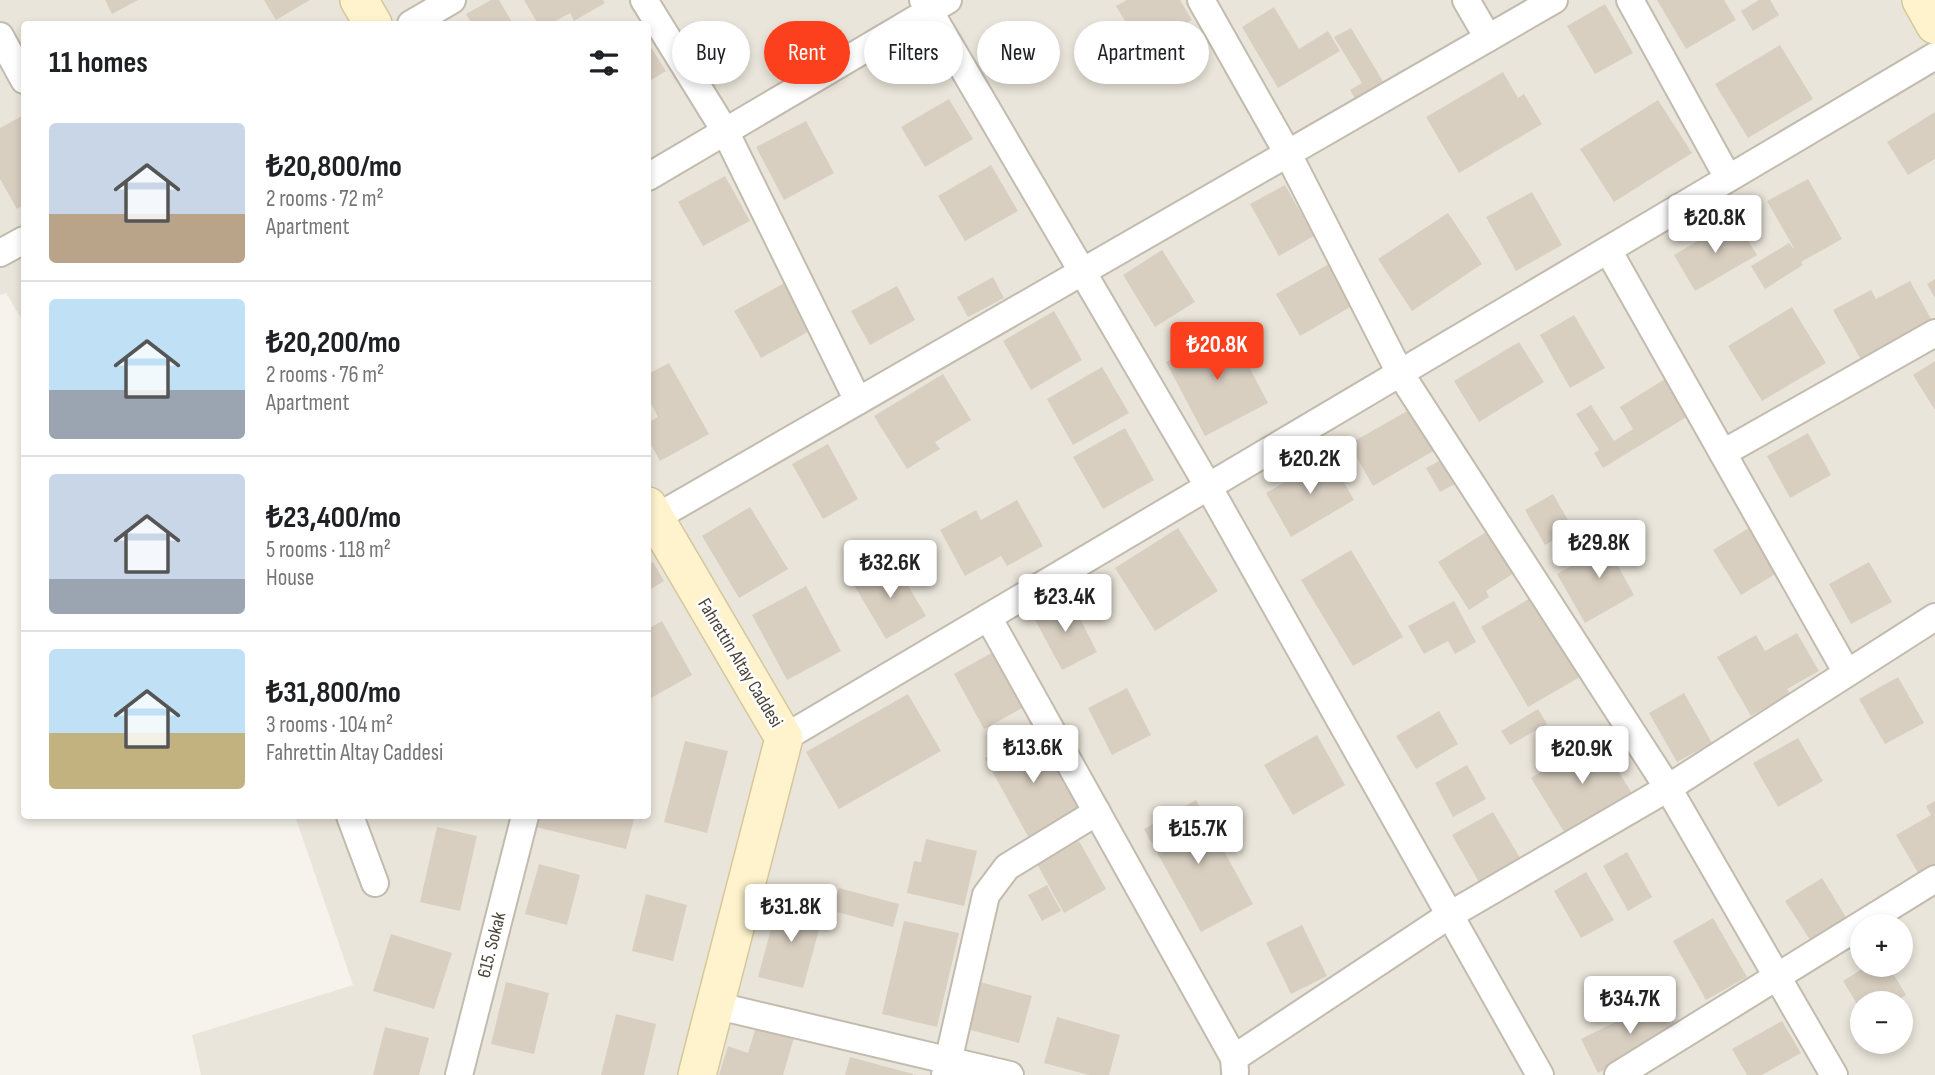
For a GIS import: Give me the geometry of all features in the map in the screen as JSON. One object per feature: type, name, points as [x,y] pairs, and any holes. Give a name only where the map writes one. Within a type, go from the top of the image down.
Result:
[{"type":"street","points":[[359,0],[371,21]]},
{"type":"street","points":[[416,21],[452,0]]},
{"type":"street","points":[[644,0],[725,131],[858,401]]},
{"type":"street","points":[[1200,0],[1288,153],[1400,373],[1668,788],[1834,1075]]},
{"type":"street","points":[[1466,0],[1488,38]]},
{"type":"street","points":[[651,512],[858,401],[1554,0]]},
{"type":"street","points":[[1630,0],[1728,178]]},
{"type":"street","points":[[1921,0],[1935,25]]},
{"type":"street","points":[[651,175],[934,4],[1083,272],[1208,486],[1540,1075]]},
{"type":"street","points":[[0,36],[21,74]]},
{"type":"street","points":[[784,738],[1935,56]]},
{"type":"street","points":[[0,253],[21,242]]},
{"type":"street","points":[[1608,250],[1847,673]]},
{"type":"street","points":[[1723,453],[1935,334]]},
{"type":"street","name":"Fahrettin Altay Caddesi","points":[[651,512],[784,738],[697,1075]]},
{"type":"street","points":[[988,617],[1235,1066],[1448,916],[1668,788],[1935,617]]},
{"type":"street","points":[[947,1068],[986,895],[1007,867],[1097,812]]},
{"type":"street","points":[[351,819],[375,883]]},
{"type":"street","name":"615. Sokak","points":[[459,1075],[524,819]]},
{"type":"street","points":[[1618,1075],[1935,879]]},
{"type":"street","points":[[714,1005],[947,1068],[1010,1075]]},
{"type":"shaded area","points":[[0,0],[1935,0],[1935,1075],[201,1075],[192,1035],[353,985],[296,819],[651,819],[651,21],[21,21],[21,318],[6,293],[0,295]]},
{"type":"building","points":[[105,0],[138,0],[112,14]]},
{"type":"building","points":[[264,0],[310,0],[276,20]]},
{"type":"building","points":[[491,0],[499,0],[511,21],[470,21],[466,14]]},
{"type":"building","points":[[524,0],[603,0],[605,3],[574,21],[570,13],[555,21],[536,21]]},
{"type":"building","points":[[1127,0],[1180,0],[1192,20],[1125,21],[1116,6]]},
{"type":"building","points":[[1657,0],[1724,0],[1736,20],[1686,49]]},
{"type":"building","points":[[1759,0],[1770,0],[1779,15],[1753,31],[1741,11]]},
{"type":"building","points":[[1605,4],[1633,53],[1595,74],[1567,26]]},
{"type":"building","points":[[1274,7],[1299,49],[1328,31],[1340,51],[1278,88],[1242,27]]},
{"type":"building","points":[[1351,28],[1385,85],[1357,102],[1350,90],[1362,83],[1334,37]]},
{"type":"building","points":[[1780,45],[1813,99],[1748,138],[1715,84]]},
{"type":"building","points":[[651,48],[666,71],[651,80]]},
{"type":"building","points":[[1503,72],[1518,98],[1524,94],[1542,124],[1459,173],[1426,117]]},
{"type":"building","points":[[949,99],[973,139],[925,167],[901,127]]},
{"type":"building","points":[[1658,100],[1692,153],[1614,202],[1580,149]]},
{"type":"building","points":[[1935,112],[1935,159],[1908,175],[1887,142]]},
{"type":"building","points":[[21,117],[21,207],[17,209],[0,179],[0,128]]},
{"type":"building","points":[[806,121],[834,173],[784,200],[756,147]]},
{"type":"building","points":[[991,165],[1018,211],[965,241],[938,196]]},
{"type":"building","points":[[725,176],[750,221],[703,246],[678,202]]},
{"type":"building","points":[[1808,179],[1842,239],[1801,262],[1803,265],[1765,289],[1751,266],[1789,243],[1795,250],[1767,201]]},
{"type":"building","points":[[1285,185],[1314,236],[1279,256],[1250,204]]},
{"type":"building","points":[[1532,192],[1562,245],[1516,271],[1486,217]]},
{"type":"building","points":[[1448,213],[1482,264],[1412,311],[1378,259]]},
{"type":"building","points":[[1735,219],[1757,255],[1695,291],[1674,255]]},
{"type":"building","points":[[1162,250],[1195,302],[1155,327],[1123,275]]},
{"type":"building","points":[[1336,260],[1359,302],[1300,336],[1276,294]]},
{"type":"building","points":[[993,277],[1004,298],[968,317],[957,297]]},
{"type":"building","points":[[1935,279],[1935,298],[1927,284]]},
{"type":"building","points":[[1910,281],[1935,326],[1864,365],[1833,310],[1871,290],[1876,299]]},
{"type":"building","points":[[786,282],[813,329],[761,358],[734,311]]},
{"type":"building","points":[[897,286],[915,320],[870,345],[851,311]]},
{"type":"building","points":[[1792,307],[1826,363],[1762,401],[1728,346]]},
{"type":"building","points":[[1054,311],[1082,360],[1031,390],[1003,341]]},
{"type":"building","points":[[1574,315],[1605,368],[1570,388],[1540,335]]},
{"type":"building","points":[[1229,329],[1268,403],[1205,436],[1166,362]]},
{"type":"building","points":[[1519,342],[1544,382],[1479,422],[1454,381]]},
{"type":"building","points":[[1935,361],[1935,410],[1913,375]]},
{"type":"building","points":[[669,363],[709,434],[660,461],[651,444],[651,421],[658,417],[651,404],[651,372]]},
{"type":"building","points":[[1102,367],[1129,413],[1073,445],[1047,399]]},
{"type":"building","points":[[943,374],[971,420],[935,442],[940,449],[907,469],[874,416]]},
{"type":"building","points":[[1665,379],[1688,416],[1603,468],[1594,453],[1599,450],[1576,414],[1591,405],[1614,441],[1633,429],[1620,407]]},
{"type":"building","points":[[1411,409],[1435,450],[1373,486],[1349,444]]},
{"type":"building","points":[[1125,428],[1154,480],[1103,509],[1073,457]]},
{"type":"building","points":[[1808,433],[1831,475],[1790,498],[1767,456]]},
{"type":"building","points":[[828,444],[858,499],[823,519],[792,464]]},
{"type":"building","points":[[1452,454],[1466,478],[1440,492],[1426,468]]},
{"type":"building","points":[[1329,456],[1354,500],[1291,537],[1266,493]]},
{"type":"building","points":[[1553,494],[1573,529],[1545,545],[1525,510]]},
{"type":"building","points":[[1017,500],[1043,546],[1007,566],[1001,556],[965,576],[940,530],[976,510],[981,520]]},
{"type":"building","points":[[750,507],[788,569],[739,598],[702,536]]},
{"type":"building","points":[[1752,526],[1780,571],[1741,595],[1713,550]]},
{"type":"building","points":[[1178,528],[1218,591],[1155,631],[1115,568]]},
{"type":"building","points":[[1491,529],[1517,571],[1486,591],[1489,597],[1469,610],[1438,562]]},
{"type":"building","points":[[1625,536],[1636,556],[1618,566],[1634,595],[1585,623],[1557,574]]},
{"type":"building","points":[[1351,550],[1403,637],[1353,666],[1301,580]]},
{"type":"building","points":[[653,562],[664,581],[651,589]]},
{"type":"building","points":[[894,562],[926,616],[886,639],[854,585]]},
{"type":"building","points":[[1869,562],[1892,602],[1851,624],[1829,584]]},
{"type":"building","points":[[806,586],[841,651],[787,680],[752,615]]},
{"type":"building","points":[[1534,596],[1580,677],[1528,707],[1481,627]]},
{"type":"building","points":[[1069,597],[1097,652],[1062,670],[1033,616]]},
{"type":"building","points":[[1454,601],[1476,642],[1455,654],[1448,641],[1424,654],[1408,626]]},
{"type":"building","points":[[662,621],[692,675],[651,698],[651,627]]},
{"type":"building","points":[[1797,633],[1819,671],[1787,689],[1790,694],[1751,716],[1717,657],[1756,635],[1765,651]]},
{"type":"building","points":[[993,652],[1024,707],[984,729],[954,674]]},
{"type":"building","points":[[1898,677],[1924,723],[1885,744],[1859,699]]},
{"type":"building","points":[[1127,688],[1151,735],[1112,755],[1088,708]]},
{"type":"building","points":[[1684,693],[1712,743],[1677,762],[1649,713]]},
{"type":"building","points":[[908,694],[941,751],[839,809],[806,752]]},
{"type":"building","points":[[1538,709],[1547,724],[1510,745],[1501,731]]},
{"type":"building","points":[[1439,711],[1458,744],[1416,769],[1396,736]]},
{"type":"building","points":[[1037,730],[1081,812],[1030,840],[985,758]]},
{"type":"building","points":[[1317,735],[1345,785],[1293,815],[1264,765]]},
{"type":"building","points":[[1597,737],[1633,795],[1566,835],[1531,778]]},
{"type":"building","points":[[1798,738],[1823,781],[1778,807],[1753,763]]},
{"type":"building","points":[[685,741],[728,751],[707,833],[664,822]]},
{"type":"building","points":[[1467,765],[1486,799],[1453,817],[1435,783]]},
{"type":"building","points":[[1196,800],[1253,904],[1201,932],[1144,829]]},
{"type":"building","points":[[1935,801],[1935,871],[1921,878],[1896,835],[1931,815],[1926,806]]},
{"type":"building","points":[[1493,812],[1520,858],[1479,882],[1452,835]]},
{"type":"building","points":[[538,819],[634,819],[626,849],[536,827]]},
{"type":"building","points":[[437,827],[477,836],[460,911],[420,902]]},
{"type":"building","points":[[926,839],[977,851],[964,906],[907,893],[914,861],[921,862]]},
{"type":"building","points":[[1079,841],[1106,889],[1064,913],[1037,864]]},
{"type":"building","points":[[1627,852],[1652,897],[1628,911],[1603,866]]},
{"type":"building","points":[[539,864],[580,875],[567,925],[525,914]]},
{"type":"building","points":[[1586,872],[1614,920],[1581,938],[1554,891]]},
{"type":"building","points":[[1822,878],[1850,924],[1850,928],[1816,949],[1785,901]]},
{"type":"building","points":[[1047,885],[1061,911],[1042,921],[1028,895]]},
{"type":"building","points":[[839,888],[899,904],[893,927],[833,911]]},
{"type":"building","points":[[646,894],[687,905],[673,961],[632,951]]},
{"type":"building","points":[[779,900],[824,912],[803,988],[758,977]]},
{"type":"building","points":[[1713,918],[1747,977],[1706,1000],[1673,941]]},
{"type":"building","points":[[904,921],[959,933],[937,1027],[882,1014]]},
{"type":"building","points":[[1302,925],[1327,976],[1291,994],[1266,943]]},
{"type":"building","points":[[391,934],[452,953],[434,1009],[373,991]]},
{"type":"building","points":[[1850,977],[1895,977],[1904,991],[1850,992],[1843,981]]},
{"type":"building","points":[[506,982],[549,993],[534,1054],[491,1044]]},
{"type":"building","points":[[980,982],[1032,996],[1019,1043],[967,1029]]},
{"type":"building","points":[[1662,999],[1679,1033],[1598,1073],[1581,1039]]},
{"type":"building","points":[[616,1014],[656,1024],[644,1075],[601,1075]]},
{"type":"building","points":[[1057,1017],[1120,1035],[1109,1075],[1089,1075],[1044,1063]]},
{"type":"building","points":[[1782,1021],[1801,1053],[1762,1075],[1747,1075],[1732,1049]]},
{"type":"building","points":[[385,1027],[429,1038],[419,1075],[373,1075]]},
{"type":"building","points":[[756,1027],[794,1038],[783,1075],[719,1075],[728,1046],[748,1053]]},
{"type":"building","points":[[850,1057],[913,1074],[913,1075],[845,1075]]}]
